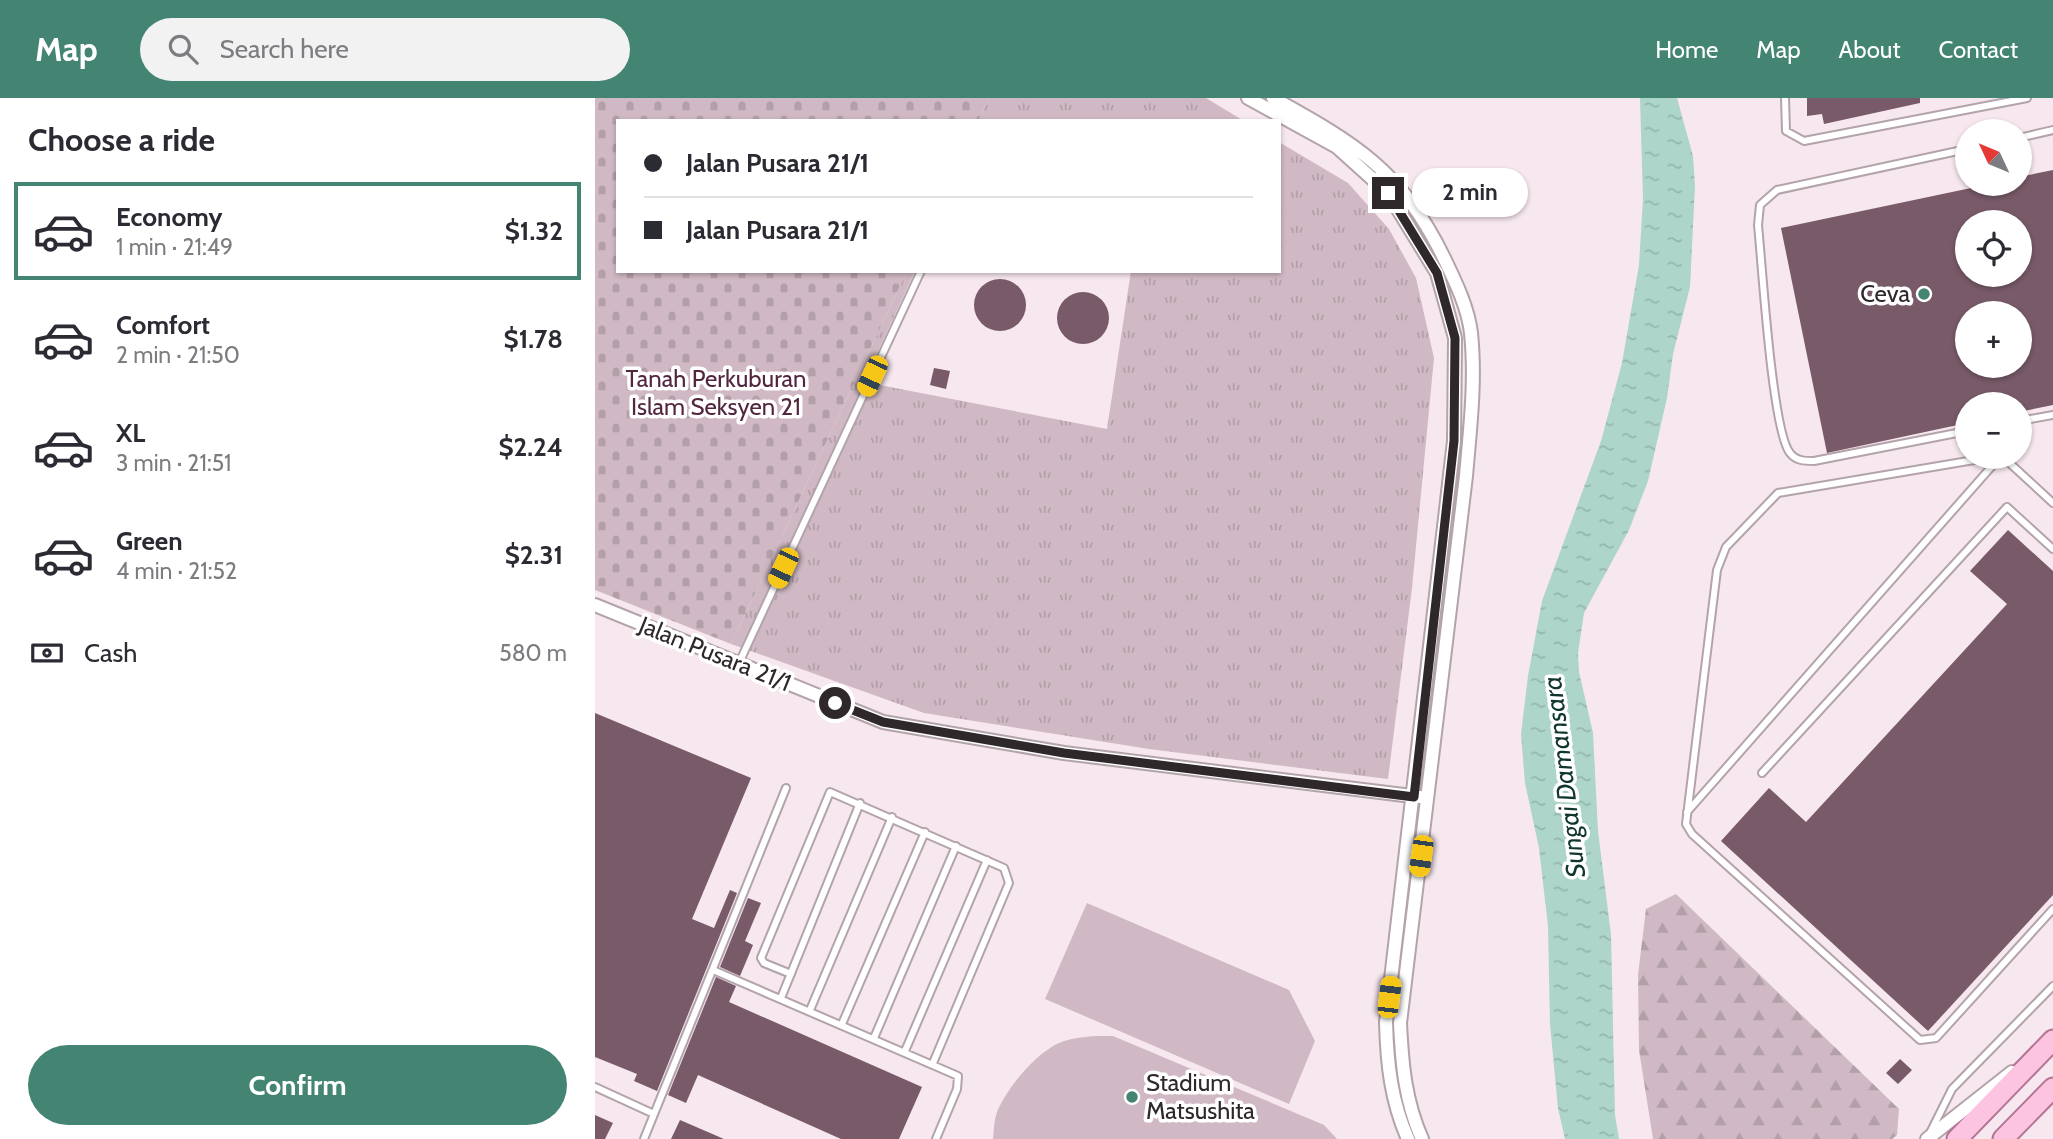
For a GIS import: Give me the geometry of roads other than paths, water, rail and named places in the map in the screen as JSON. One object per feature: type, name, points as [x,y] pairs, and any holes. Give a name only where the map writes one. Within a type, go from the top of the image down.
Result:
[{"type":"main road","points":[[1957,1139],[2052,1040]]},
{"type":"main road","points":[[2004,1139],[2053,1088]]},
{"type":"street","points":[[1248,98],[1337,147],[1388,193],[1437,273],[1455,338],[1454,441],[1386,1022],[1387,1067],[1400,1120],[1408,1139]]},
{"type":"street","points":[[1273,98],[1343,137],[1399,184],[1428,225],[1452,275],[1471,330],[1473,387],[1467,476],[1401,1023],[1402,1075],[1413,1119],[1422,1139]]},
{"type":"street","name":"Jalan Pusara 21/1","points":[[595,605],[883,722],[1064,753],[1428,798]]},
{"type":"street","points":[[1928,1139],[2052,1040]]},
{"type":"lane","points":[[1785,98],[1786,131],[1804,141],[2027,98]]},
{"type":"lane","points":[[2032,135],[2053,130]]},
{"type":"lane","points":[[1955,152],[1777,190],[1760,205],[1758,225],[1777,409],[1785,446],[1792,456],[1814,461],[1955,433]]},
{"type":"lane","points":[[739,664],[920,273]]},
{"type":"lane","points":[[2032,419],[2053,415]]},
{"type":"lane","points":[[1955,463],[1779,493],[1726,547],[1717,570],[1685,813],[1692,834],[1920,1040],[1936,1038],[2053,909]]},
{"type":"lane","points":[[1685,813],[1990,469]]},
{"type":"lane","points":[[2015,469],[2053,503]]},
{"type":"lane","points":[[1762,773],[2007,507],[2053,548]]},
{"type":"lane","points":[[644,1139],[786,788]]},
{"type":"lane","points":[[791,974],[764,963],[761,958],[830,792],[892,817],[1004,869],[1009,883],[933,1063]]},
{"type":"lane","points":[[781,998],[860,803]]},
{"type":"lane","points":[[810,1010],[892,817]]},
{"type":"lane","points":[[842,1024],[925,832]]},
{"type":"lane","points":[[874,1038],[956,846]]},
{"type":"lane","points":[[905,1051],[987,860]]},
{"type":"lane","points":[[713,970],[958,1076],[957,1089],[936,1139]]},
{"type":"lane","points":[[1928,1139],[1940,1109],[1952,1089],[2053,986]]},
{"type":"lane","points":[[595,1087],[654,1114]]},
{"type":"water","name":"Sungai Damansara","points":[[1640,98],[1677,98],[1693,156],[1695,186],[1690,287],[1673,354],[1667,398],[1648,481],[1629,530],[1584,613],[1578,653],[1579,672],[1593,733],[1598,831],[1611,935],[1615,1115],[1619,1139],[1565,1139],[1558,1108],[1550,1024],[1548,926],[1539,848],[1525,783],[1521,734],[1528,676],[1542,601],[1601,441],[1622,363],[1639,265],[1643,199]]},
{"type":"place","name":"Ceva","points":[[1924,294]]},
{"type":"place","name":"Stadium Matsushita","points":[[1132,1097]]},
{"type":"park label","name":"Tanah Perkuburan Islam Seksyen 21","points":[[716,393]]}]
